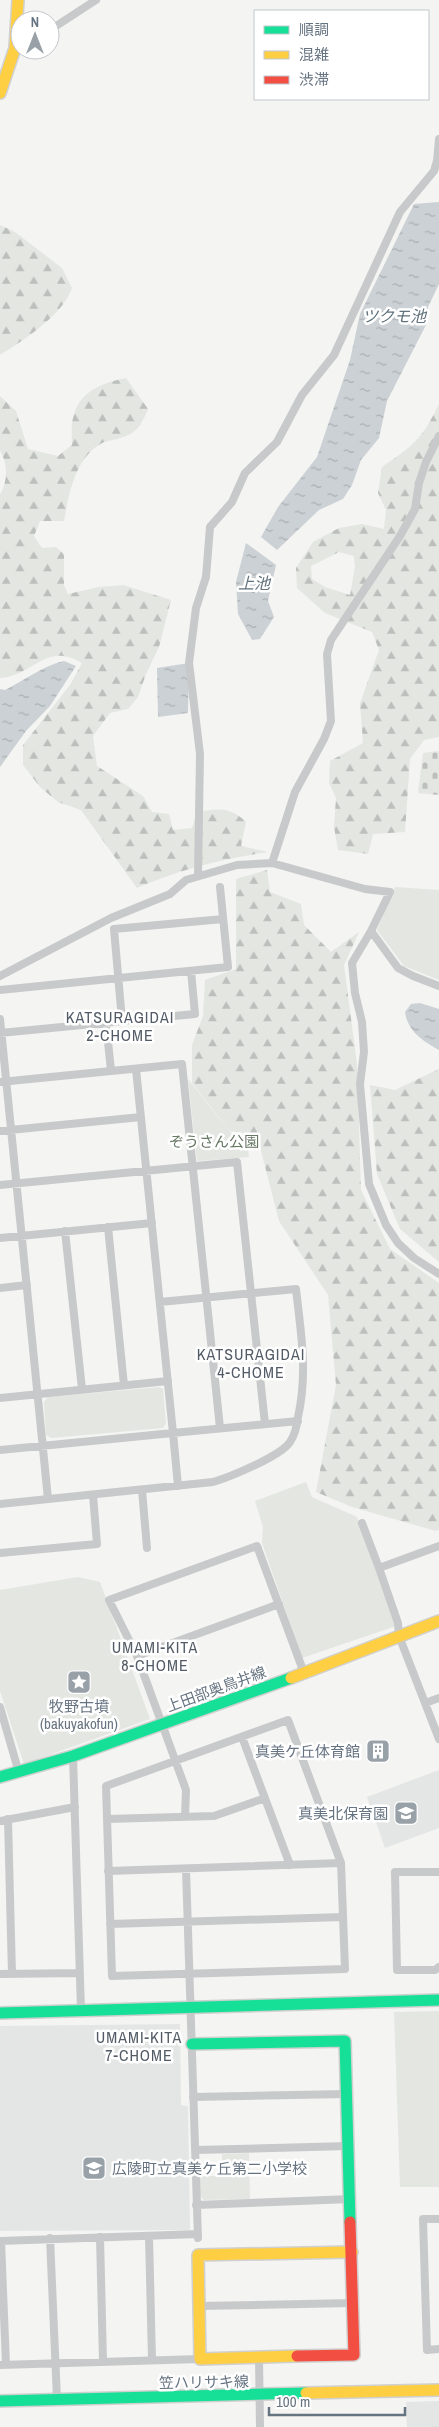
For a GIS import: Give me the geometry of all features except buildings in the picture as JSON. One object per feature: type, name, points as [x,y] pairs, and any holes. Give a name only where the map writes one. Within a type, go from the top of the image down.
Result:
[{"type":"street","points":[[60,23],[96,0]]},
{"type":"street","points":[[0,93],[13,60]]},
{"type":"street","points":[[198,876],[200,754],[189,663],[196,608],[206,577],[210,527],[232,502],[245,473],[277,442],[302,395],[334,355],[360,295],[376,268],[392,226],[400,212],[434,170],[437,161],[439,139]]},
{"type":"street","points":[[272,863],[295,792],[324,740],[331,721],[327,654],[331,640],[400,536],[411,516],[426,462],[439,436]]},
{"type":"street","points":[[0,976],[111,918],[163,898],[186,880],[237,865],[272,863],[365,889],[390,892],[372,931],[352,963],[355,993],[362,1022],[364,1052],[360,1084],[369,1184],[386,1225],[398,1243],[414,1258],[439,1274]]},
{"type":"street","points":[[0,990],[228,967],[220,887]]},
{"type":"street","points":[[122,1020],[114,929],[223,918]]},
{"type":"street","points":[[372,931],[398,968],[439,986]]},
{"type":"street","points":[[1,1033],[195,1014],[191,971]]},
{"type":"street","points":[[0,1018],[3,1082],[17,1183],[48,1499]]},
{"type":"street","points":[[106,1022],[112,1071]]},
{"type":"street","points":[[3,1082],[182,1064],[220,1428]]},
{"type":"street","points":[[136,1069],[178,1486]]},
{"type":"street","points":[[0,1131],[141,1116]]},
{"type":"street","points":[[0,1185],[237,1162],[265,1424]]},
{"type":"street","points":[[0,1238],[152,1223]]},
{"type":"street","points":[[108,1227],[124,1385]]},
{"type":"street","points":[[65,1231],[82,1389]]},
{"type":"street","points":[[0,1288],[27,1285]]},
{"type":"street","points":[[0,1504],[178,1486],[224,1479],[279,1452],[290,1443],[298,1421],[305,1373],[296,1288],[160,1302]]},
{"type":"street","points":[[0,1398],[168,1381]]},
{"type":"street","points":[[0,1450],[298,1421]]},
{"type":"street","points":[[142,1490],[147,1548]]},
{"type":"street","points":[[0,1553],[96,1544],[93,1495]]},
{"type":"street","points":[[362,1523],[398,1623],[399,1636],[439,1739]]},
{"type":"street","points":[[185,1817],[186,1790],[137,1656],[109,1600],[257,1546],[304,1673]]},
{"type":"street","points":[[379,1568],[439,1546]]},
{"type":"street","points":[[137,1656],[279,1604]]},
{"type":"street","name":"上田部奥鳥井線","points":[[0,1777],[73,1756],[304,1673],[439,1621]]},
{"type":"street","points":[[425,1703],[439,1698]]},
{"type":"street","points":[[0,1707],[19,1773]]},
{"type":"street","points":[[288,1720],[341,1863],[345,1969],[112,1976],[106,1786],[175,1762],[288,1720]]},
{"type":"street","points":[[242,1737],[290,1865]]},
{"type":"street","points":[[73,1756],[80,2010]]},
{"type":"street","points":[[107,1819],[214,1816],[265,1798]]},
{"type":"street","points":[[12,1974],[4,1820],[75,1807]]},
{"type":"street","points":[[108,1871],[341,1863]]},
{"type":"street","points":[[186,1869],[198,2236],[50,2238],[0,2241],[3,2365],[354,2355],[346,2041],[192,2044]]},
{"type":"street","points":[[439,1872],[395,1872],[397,1970],[435,1970],[439,1967]]},
{"type":"street","points":[[110,1924],[343,1917]]},
{"type":"street","points":[[0,1974],[80,1973]]},
{"type":"street","points":[[0,2013],[439,2000]]},
{"type":"street","points":[[193,2097],[347,2094]]},
{"type":"street","points":[[194,2150],[349,2146]]},
{"type":"street","points":[[196,2205],[351,2199]]},
{"type":"street","points":[[439,2218],[423,2219],[426,2350],[439,2349]]},
{"type":"street","points":[[150,2236],[152,2360]]},
{"type":"street","points":[[100,2237],[103,2361]]},
{"type":"street","points":[[50,2238],[56,2399]]},
{"type":"street","points":[[200,2358],[198,2255],[352,2252]]},
{"type":"street","points":[[199,2306],[354,2303]]},
{"type":"street","points":[[259,2357],[260,2427]]},
{"type":"street","name":"笠ハリサキ線","points":[[0,2401],[439,2390]]},
{"type":"shaded area","name":"真美北保育園","points":[[439,1770],[439,1828],[385,1848],[367,1797]]},
{"type":"shaded area","name":"広陵町立真美ケ丘第二小学校","points":[[180,2024],[181,2105],[188,2106],[190,2230],[0,2231],[0,2026]]},
{"type":"shaded area","points":[[439,2401],[439,2427],[407,2427],[406,2402]]},
{"type":"green space","points":[[0,225],[15,232],[62,268],[72,288],[67,298],[52,317],[0,355]]},
{"type":"green space","points":[[126,378],[148,409],[140,425],[130,434],[104,442],[85,458],[79,467],[71,488],[64,521],[40,521],[34,536],[42,548],[56,547],[64,554],[64,585],[68,594],[99,587],[123,585],[171,600],[159,647],[146,674],[138,697],[128,709],[110,713],[93,736],[97,766],[143,796],[152,812],[169,814],[173,830],[192,828],[197,812],[229,811],[246,822],[241,846],[268,852],[201,866],[169,875],[137,888],[81,810],[58,802],[40,787],[23,765],[23,745],[70,685],[82,663],[69,657],[58,656],[40,661],[12,676],[0,678],[0,494],[6,478],[6,467],[0,451],[0,396],[16,411],[28,449],[58,456],[72,445],[72,421],[80,401],[100,386]]},
{"type":"green space","points":[[439,404],[439,737],[424,740],[410,759],[405,832],[373,834],[368,854],[338,850],[334,827],[336,798],[329,783],[330,761],[363,743],[360,703],[379,650],[372,632],[325,613],[297,588],[296,568],[313,542],[339,528],[362,524],[384,529],[386,510],[378,493],[382,467],[410,447],[422,434]],"holes":[[[339,552],[354,556],[355,567],[350,595],[325,587],[312,579],[311,566]]]},
{"type":"green space","points":[[439,751],[439,795],[418,793],[423,753]]},
{"type":"green space","points":[[267,870],[270,892],[301,904],[304,925],[331,952],[359,932],[344,965],[357,1064],[361,1190],[390,1249],[439,1283],[439,1529],[436,1531],[352,1507],[316,1492],[336,1385],[328,1295],[279,1221],[257,1135],[230,1131],[192,1083],[192,1045],[203,1016],[205,980],[236,969],[236,879]]},
{"type":"green space","points":[[395,887],[439,890],[439,980],[404,966],[377,930]]},
{"type":"green space","points":[[439,1069],[439,1262],[400,1229],[377,1174],[370,1085],[395,1090]]},
{"type":"green space","name":"ぞうさん公園","points":[[188,1079],[232,1134],[246,1137],[249,1157],[197,1161]]},
{"type":"green space","points":[[159,1387],[163,1389],[166,1423],[163,1428],[51,1438],[46,1435],[44,1402],[48,1397]]},
{"type":"green space","points":[[306,1482],[312,1497],[357,1517],[396,1626],[302,1658],[262,1543],[263,1527],[255,1501]]},
{"type":"green space","points":[[78,1577],[100,1582],[150,1719],[24,1764],[0,1691],[0,1590]]},
{"type":"green space","points":[[439,2011],[439,2187],[400,2187],[394,2012]]},
{"type":"green space","points":[[249,2153],[250,2199],[204,2200],[199,2195],[200,2176],[222,2176],[222,2154]]},
{"type":"water","name":"ツクモ池","points":[[439,202],[439,284],[428,307],[428,321],[387,401],[379,438],[361,460],[352,485],[343,499],[319,510],[277,550],[261,537],[278,507],[317,457],[350,360],[360,314],[414,204]]},
{"type":"water","name":"上池","points":[[246,543],[276,565],[268,601],[274,617],[260,639],[252,640],[238,614],[236,582]]},
{"type":"water","points":[[64,661],[76,666],[50,706],[26,731],[0,767],[0,689],[5,690],[41,670]]},
{"type":"water","points":[[189,663],[188,713],[158,717],[157,668]]},
{"type":"water","points":[[420,1003],[439,1009],[439,1050],[417,1035],[409,1025],[405,1012],[411,1004]]},
{"type":"traffic: fast","points":[[0,1777],[73,1756],[291,1678]]},
{"type":"traffic: fast","points":[[0,2013],[439,2000]]},
{"type":"traffic: fast","points":[[192,2044],[345,2041],[350,2222]]},
{"type":"traffic: fast","points":[[0,2401],[306,2393]]},
{"type":"traffic: slow","points":[[0,93],[15,48],[18,0]]},
{"type":"traffic: slow","points":[[291,1678],[439,1621]]},
{"type":"traffic: slow","points":[[297,2356],[200,2359],[198,2255],[352,2252]]},
{"type":"traffic: slow","points":[[306,2393],[439,2390]]},
{"type":"traffic: jam","points":[[297,2356],[354,2355],[350,2222]]},
{"type":"place","name":"牧野古墳 (bakuyakofun)","points":[[79,1682]]},
{"type":"place","name":"真美ケ丘体育館","points":[[378,1751]]},
{"type":"place","name":"真美北保育園","points":[[406,1813]]},
{"type":"place","name":"広陵町立真美ケ丘第二小学校","points":[[94,2168]]},
{"type":"district","name":"KATSURAGIDAI 2-CHOME","points":[[120,1026]]},
{"type":"district","name":"KATSURAGIDAI 4-CHOME","points":[[251,1363]]},
{"type":"district","name":"UMAMI-KITA 8-CHOME","points":[[155,1656]]},
{"type":"district","name":"UMAMI-KITA 7-CHOME","points":[[139,2046]]}]
